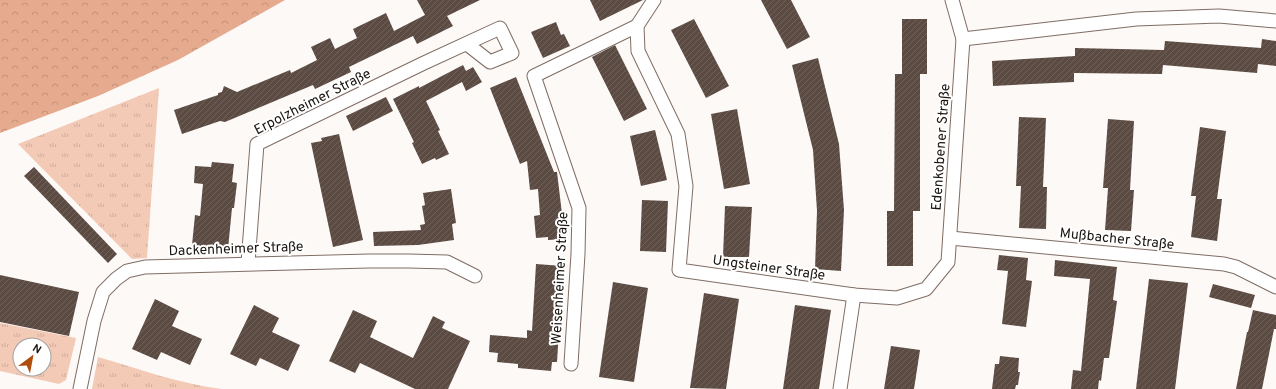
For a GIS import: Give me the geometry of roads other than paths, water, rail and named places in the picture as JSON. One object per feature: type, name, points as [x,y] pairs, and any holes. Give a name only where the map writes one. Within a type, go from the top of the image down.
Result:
[{"type":"street","points":[[637,26],[654,0]]},
{"type":"street","name":"Edenkobener Straße","points":[[926,289],[948,262],[963,39],[952,0]]},
{"type":"street","points":[[963,39],[1136,19],[1219,16],[1276,21]]},
{"type":"street","name":"Ungsteiner Straße","points":[[637,26],[638,51],[678,134],[686,186],[679,270],[854,295],[897,298],[926,289]]},
{"type":"street","name":"Weisenheimer Straße","points":[[571,364],[580,208],[534,76],[637,26]]},
{"type":"street","name":"Erpolzheimer Straße","points":[[248,264],[257,144],[467,44]]},
{"type":"street","name":"Mußbacher Straße","points":[[950,238],[1224,264],[1236,267],[1276,287]]},
{"type":"street","name":"Dackenheimer Straße","points":[[80,389],[94,321],[103,292],[116,279],[127,271],[145,267],[248,264],[368,261],[447,262],[475,276]]},
{"type":"street","points":[[840,389],[854,295]]}]
